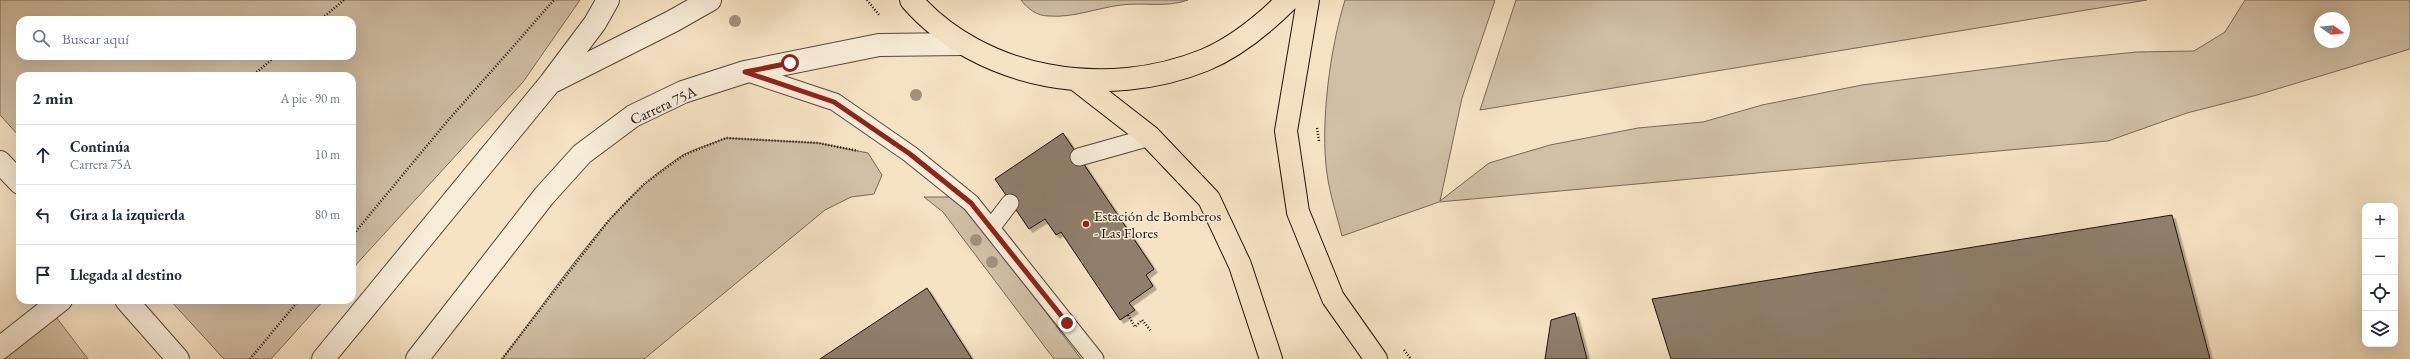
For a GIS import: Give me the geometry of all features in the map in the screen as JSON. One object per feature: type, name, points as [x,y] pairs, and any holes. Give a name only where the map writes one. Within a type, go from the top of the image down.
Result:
[{"type":"highway","points":[[911,0],[922,13],[964,44],[1019,69],[1078,81],[1143,78],[1205,60],[1261,27],[1288,0]]},
{"type":"highway","points":[[1308,0],[1286,131],[1298,212],[1333,298],[1376,359]]},
{"type":"highway","points":[[1078,81],[1150,137],[1209,199],[1240,265],[1271,359]]},
{"type":"street","points":[[324,359],[550,83],[595,23],[608,0]]},
{"type":"street","points":[[550,83],[673,21],[710,0]]},
{"type":"street","name":"Carrera 75A","points":[[417,359],[544,196],[582,154],[633,116],[684,92],[745,72],[880,45],[964,44]]},
{"type":"street","points":[[0,162],[16,179]]},
{"type":"street","points":[[0,348],[56,304]]},
{"type":"street","points":[[130,304],[178,359]]},
{"type":"lane","points":[[745,72],[834,102],[910,154],[965,198],[991,228],[1095,359]]},
{"type":"lane","points":[[1079,157],[1150,137]]},
{"type":"lane","points":[[991,228],[1010,203]]},
{"type":"path","points":[[325,16],[344,0]]},
{"type":"path","points":[[356,231],[445,124],[554,0]]},
{"type":"path","points":[[257,72],[271,60]]},
{"type":"path","points":[[1318,120],[1320,149]]},
{"type":"path","points":[[502,359],[609,220],[644,184],[684,155],[726,138],[818,143],[861,152]]},
{"type":"path","points":[[250,359],[296,304]]},
{"type":"path","points":[[1128,314],[1135,327],[1142,320],[1151,331]]},
{"type":"path","points":[[1403,347],[1411,359]]},
{"type":"shaded area","points":[[0,0],[580,0],[523,82],[356,265],[356,72],[16,72],[16,133],[0,115]]},
{"type":"shaded area","points":[[1021,0],[1188,0],[1171,4],[1130,4],[1112,6],[1067,16],[1045,16],[1030,9]]},
{"type":"shaded area","points":[[1345,0],[1495,0],[1462,98],[1440,201],[1489,163],[1550,145],[1638,128],[1703,122],[1762,105],[1862,85],[2066,59],[2137,52],[2194,51],[2225,32],[2245,0],[2410,0],[2410,49],[2257,95],[2187,113],[2108,141],[1439,202],[1342,236],[1328,182],[1325,154],[1328,86],[1335,41]]},
{"type":"shaded area","points":[[1516,0],[2147,0],[1480,110]]},
{"type":"shaded area","points":[[726,138],[818,143],[868,153],[882,175],[874,194],[851,197],[825,210],[644,359],[502,359],[585,249],[632,196],[657,174],[683,155]]},
{"type":"shaded area","points":[[924,197],[959,197],[1081,359],[1054,359],[943,212]]},
{"type":"shaded area","points":[[174,304],[320,304],[271,359],[224,359]]},
{"type":"shaded area","points":[[56,317],[88,359],[0,359],[0,335]]},
{"type":"building","name":"Estación de Bomberos - Las Flores","points":[[1063,133],[1154,269],[1146,275],[1153,286],[1129,303],[1135,310],[1120,320],[1061,232],[1056,235],[1045,219],[1029,229],[995,179]]},
{"type":"building","points":[[2172,215],[2210,359],[1671,359],[1652,299]]},
{"type":"building","points":[[927,288],[972,359],[820,359]]},
{"type":"building","points":[[1575,313],[1587,359],[1545,359],[1551,320]]},
{"type":"place","name":"Estación de Bomberos - Las Flores","points":[[1086,224]]},
{"type":"route","points":[[790,63],[745,72],[834,102],[910,154],[971,203],[1067,323]]}]
